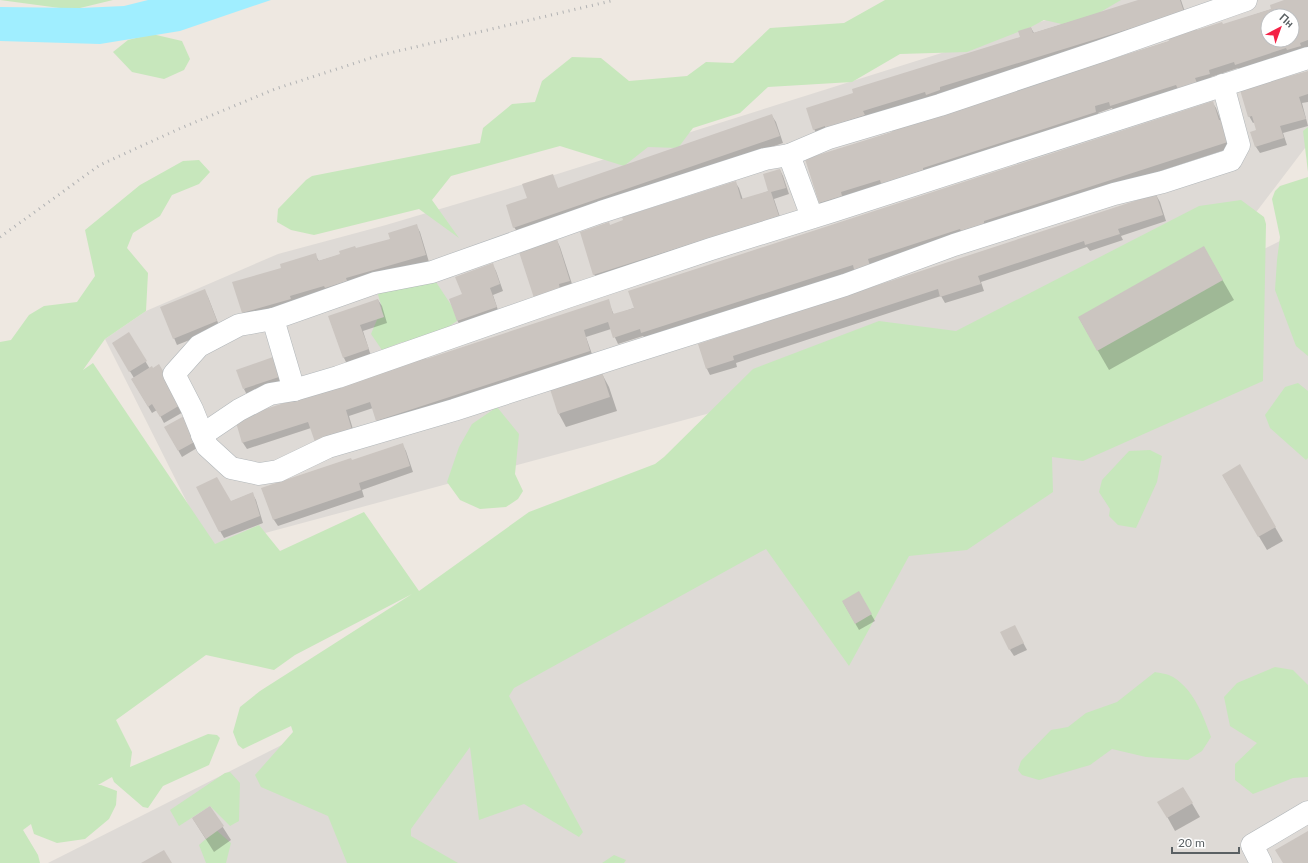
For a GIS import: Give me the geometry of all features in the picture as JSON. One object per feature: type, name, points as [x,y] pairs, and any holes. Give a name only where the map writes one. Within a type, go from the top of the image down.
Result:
[{"type":"lane","points":[[1223,85],[1239,145],[1231,160],[1163,182],[1114,194],[961,243],[845,285],[454,410],[328,447],[278,471],[259,474],[231,468],[207,446],[192,409],[174,374],[199,346],[239,325],[273,319],[375,283],[432,272],[608,210],[765,159],[789,155],[829,138],[948,103],[1246,0]]},
{"type":"lane","points":[[202,435],[240,410],[270,394],[294,390],[338,376],[711,249],[1308,58]]},
{"type":"lane","points":[[789,155],[812,217]]},
{"type":"lane","points":[[273,319],[294,390]]},
{"type":"lane","points":[[1261,863],[1252,845],[1308,812]]},
{"type":"shaded area","points":[[1110,0],[1308,0],[1308,144],[1206,278],[1308,227],[1308,863],[48,863],[1203,280],[210,548],[105,339],[146,311],[278,254],[386,225],[551,176]]},
{"type":"green space","points":[[0,0],[113,0],[80,8],[67,9]]},
{"type":"green space","points":[[885,0],[1121,0],[1075,27],[1044,20],[1031,27],[967,52],[900,54],[852,82],[768,87],[740,113],[693,128],[678,148],[648,147],[624,166],[560,146],[451,176],[432,200],[459,238],[419,209],[314,235],[291,230],[277,222],[278,209],[306,180],[312,176],[480,143],[483,128],[512,104],[535,102],[542,81],[572,57],[601,58],[629,81],[687,76],[706,62],[733,63],[770,28],[844,23]]},
{"type":"green space","points":[[152,34],[182,41],[190,59],[184,70],[164,79],[132,72],[113,52],[128,40]]},
{"type":"green space","points":[[1308,127],[1308,172],[1303,131]]},
{"type":"green space","points":[[199,160],[210,172],[199,184],[172,195],[160,216],[133,233],[127,248],[148,273],[146,311],[105,339],[83,370],[93,363],[215,544],[259,525],[280,551],[364,512],[419,591],[529,512],[655,464],[664,457],[753,369],[879,321],[956,331],[1199,206],[1241,200],[1264,217],[1266,224],[1263,381],[1083,461],[1052,457],[1053,492],[967,550],[909,556],[849,666],[766,549],[514,688],[509,696],[583,832],[579,837],[524,804],[479,820],[470,747],[411,829],[411,836],[458,863],[347,863],[328,816],[261,787],[255,775],[293,732],[291,726],[243,749],[238,745],[233,732],[240,707],[260,691],[412,594],[295,655],[274,670],[206,655],[116,720],[132,752],[130,767],[208,734],[217,735],[220,738],[209,765],[163,786],[148,808],[143,807],[114,782],[112,777],[98,785],[117,791],[116,805],[109,819],[85,839],[57,843],[34,834],[31,824],[23,830],[38,855],[40,863],[0,863],[0,342],[11,340],[29,315],[44,306],[77,302],[95,276],[85,230],[140,185],[183,161]]},
{"type":"green space","points":[[1308,177],[1308,356],[1296,346],[1275,290],[1280,237],[1272,199],[1275,191],[1280,186]]},
{"type":"green space","points":[[392,276],[436,282],[459,317],[457,321],[421,345],[402,342],[382,350],[371,334],[382,308],[376,288]]},
{"type":"green space","points":[[1298,383],[1308,391],[1308,458],[1306,460],[1270,428],[1265,415],[1285,387]]},
{"type":"green space","points":[[497,407],[519,434],[515,474],[523,491],[518,499],[506,507],[480,509],[460,500],[447,482],[459,447],[472,424]]},
{"type":"green space","points":[[1150,450],[1162,456],[1157,482],[1136,528],[1118,525],[1109,516],[1110,509],[1099,492],[1102,480],[1129,451]]},
{"type":"green space","points":[[1275,667],[1293,670],[1308,685],[1308,777],[1293,778],[1253,794],[1235,780],[1235,764],[1257,743],[1230,726],[1224,697],[1237,683]]},
{"type":"green space","points":[[1155,672],[1171,676],[1180,682],[1187,689],[1197,704],[1211,737],[1202,751],[1188,760],[1146,757],[1112,749],[1090,765],[1039,780],[1022,775],[1018,770],[1021,761],[1051,730],[1068,727],[1086,713],[1117,702]]},
{"type":"green space","points":[[230,772],[240,783],[239,821],[230,826],[210,806],[179,826],[170,810],[225,773]]},
{"type":"green space","points":[[216,830],[231,843],[226,863],[206,863],[199,845]]},
{"type":"green space","points":[[614,855],[626,860],[624,863],[602,863]]},
{"type":"water","points":[[148,0],[271,0],[180,31],[100,44],[0,41],[0,7],[80,8],[124,6]]},
{"type":"building","points":[[1138,0],[1180,0],[1184,12],[940,87],[940,90],[926,95],[925,92],[863,111],[865,115],[825,128],[825,126],[813,130],[806,108],[853,93],[852,89],[1020,37],[1018,31],[1031,27],[1033,33]]},
{"type":"building","points":[[1284,0],[1308,0],[1308,40],[1300,43],[1300,8],[1271,8],[1270,5]]},
{"type":"building","points":[[1260,12],[1260,48],[1286,48],[1235,65],[1234,62],[1209,70],[1210,74],[1195,78],[1197,83],[1178,89],[1176,85],[1110,106],[1109,102],[1095,106],[1096,112],[923,168],[923,170],[881,184],[880,180],[841,192],[842,196],[819,203],[805,159],[892,132],[891,129],[1169,41],[1168,37],[1196,28],[1197,30],[1222,22],[1223,24]]},
{"type":"building","points":[[1308,71],[1308,94],[1299,97],[1306,119],[1280,126],[1284,138],[1255,147],[1250,132],[1256,130],[1252,116],[1248,117],[1240,90]]},
{"type":"building","points":[[1213,101],[1228,142],[984,221],[984,224],[961,231],[960,229],[868,259],[871,269],[855,274],[853,265],[641,333],[640,329],[613,338],[608,322],[584,330],[590,351],[376,421],[370,402],[346,410],[352,430],[315,442],[308,422],[242,443],[235,419],[426,357],[426,359],[609,299],[613,314],[634,308],[628,291]]},
{"type":"building","points":[[772,114],[780,136],[513,228],[506,205],[527,198],[522,184],[553,174],[558,188]]},
{"type":"building","points":[[780,169],[786,188],[771,192],[779,216],[593,275],[580,232],[609,222],[610,225],[623,220],[622,217],[736,181],[741,199],[768,191],[763,174]]},
{"type":"building","points":[[1156,194],[1163,215],[1118,229],[1120,234],[1085,245],[1084,241],[978,276],[981,284],[940,297],[938,289],[733,356],[734,360],[706,369],[698,344]]},
{"type":"building","points":[[417,224],[426,255],[346,278],[347,281],[290,296],[291,299],[242,313],[232,282],[281,268],[280,264],[316,253],[318,261],[340,254],[339,251],[355,246],[356,248],[390,239],[388,233]]},
{"type":"building","points":[[557,239],[570,281],[559,284],[560,290],[534,298],[519,252]]},
{"type":"building","points":[[1204,246],[1223,280],[1097,351],[1078,317]]},
{"type":"building","points":[[493,263],[500,284],[490,288],[497,307],[457,321],[449,299],[462,294],[455,277]]},
{"type":"building","points":[[205,289],[217,321],[173,339],[160,307]]},
{"type":"building","points":[[378,299],[384,317],[360,325],[369,349],[343,358],[328,316]]},
{"type":"building","points":[[129,332],[147,361],[129,372],[112,343]]},
{"type":"building","points":[[273,357],[279,377],[243,389],[236,370]]},
{"type":"building","points":[[159,364],[182,404],[160,417],[152,404],[148,407],[131,379],[152,366],[153,368]]},
{"type":"building","points":[[602,372],[610,397],[558,414],[550,389]]},
{"type":"building","points":[[186,415],[200,439],[178,451],[164,427]]},
{"type":"building","points":[[403,443],[410,466],[359,483],[361,490],[273,520],[261,488],[351,458],[352,460]]},
{"type":"building","points":[[1240,464],[1276,527],[1258,537],[1222,475]]},
{"type":"building","points":[[217,477],[231,501],[253,492],[260,516],[219,532],[196,487]]},
{"type":"building","points":[[859,591],[872,614],[855,624],[842,601]]},
{"type":"building","points":[[1015,625],[1024,643],[1009,650],[1000,632]]},
{"type":"building","points":[[1183,787],[1193,803],[1167,818],[1157,802]]},
{"type":"building","points":[[210,806],[224,826],[206,839],[192,818]]},
{"type":"building","points":[[1308,831],[1308,863],[1283,863],[1275,850]]},
{"type":"building","points":[[164,850],[172,863],[141,863]]},
{"type":"railway","points":[[0,237],[100,165],[181,128],[275,89],[377,56],[615,0]]}]
